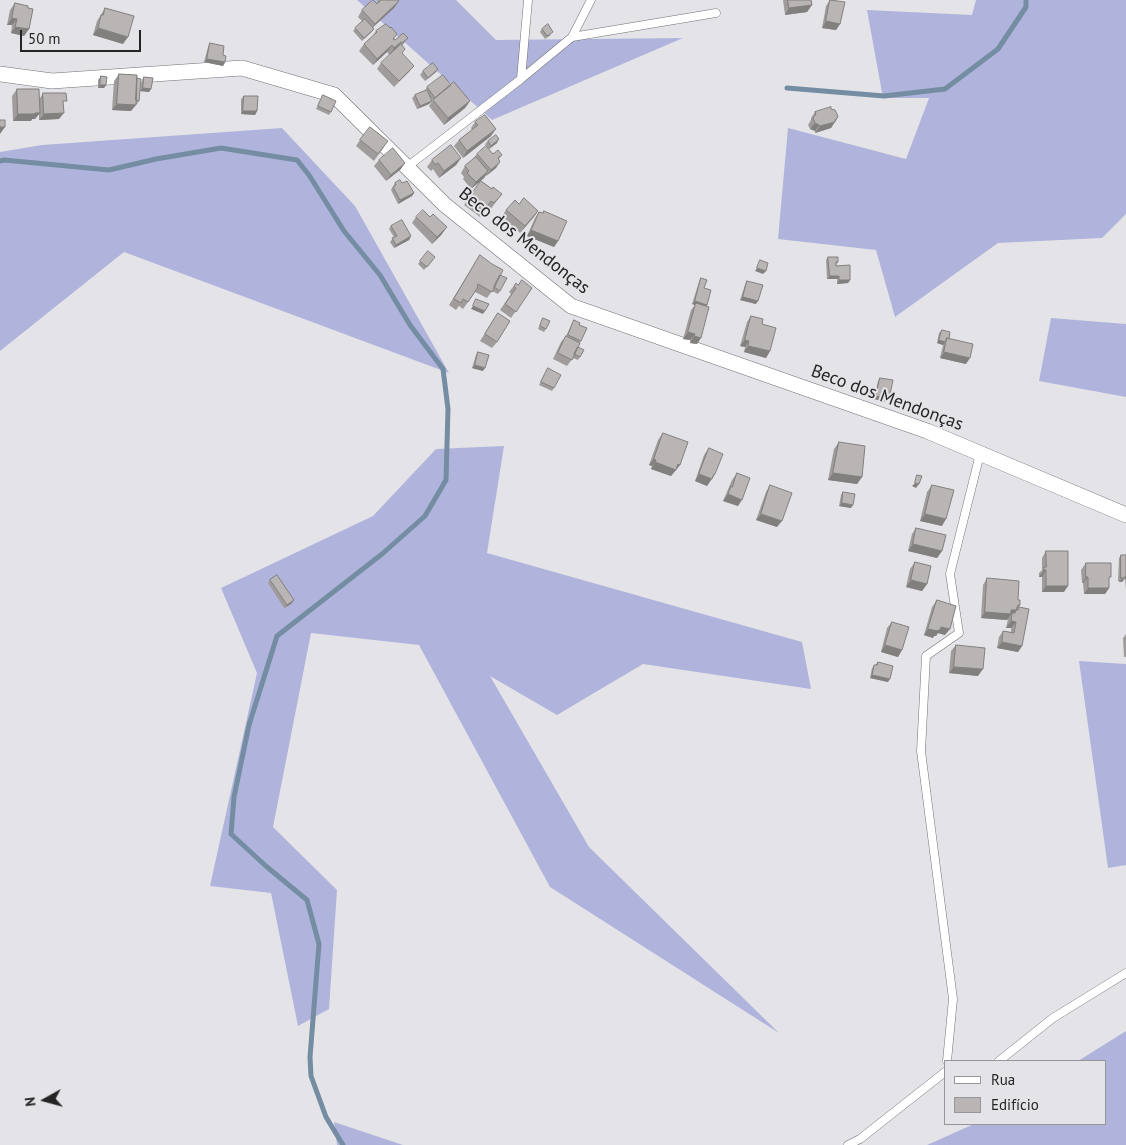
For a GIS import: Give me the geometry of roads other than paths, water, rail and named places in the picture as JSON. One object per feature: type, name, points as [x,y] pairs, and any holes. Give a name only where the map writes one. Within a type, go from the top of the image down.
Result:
[{"type":"street","name":"Beco dos Mendonças","points":[[0,74],[52,81],[242,68],[334,95],[445,205],[571,306],[928,431],[1126,515]]},
{"type":"lane","points":[[521,79],[528,0]]},
{"type":"lane","points":[[407,167],[572,37],[590,0]]},
{"type":"lane","points":[[572,37],[716,13]]},
{"type":"lane","points":[[947,1060],[953,999],[921,751],[926,656],[958,633],[950,574],[980,454]]},
{"type":"lane","points":[[1000,1060],[1053,1018],[1126,973]]},
{"type":"lane","points":[[848,1145],[860,1139],[944,1073]]},
{"type":"waterway","points":[[787,88],[884,96],[945,89],[998,49],[1026,7],[1026,0]]},
{"type":"waterway","points":[[0,161],[109,170],[156,159],[221,148],[297,160],[309,175],[344,231],[380,275],[410,325],[443,369],[448,409],[446,480],[425,516],[382,554],[277,636],[249,725],[234,797],[231,834],[307,900],[319,944],[310,1057],[311,1076],[326,1117],[343,1145]]}]
